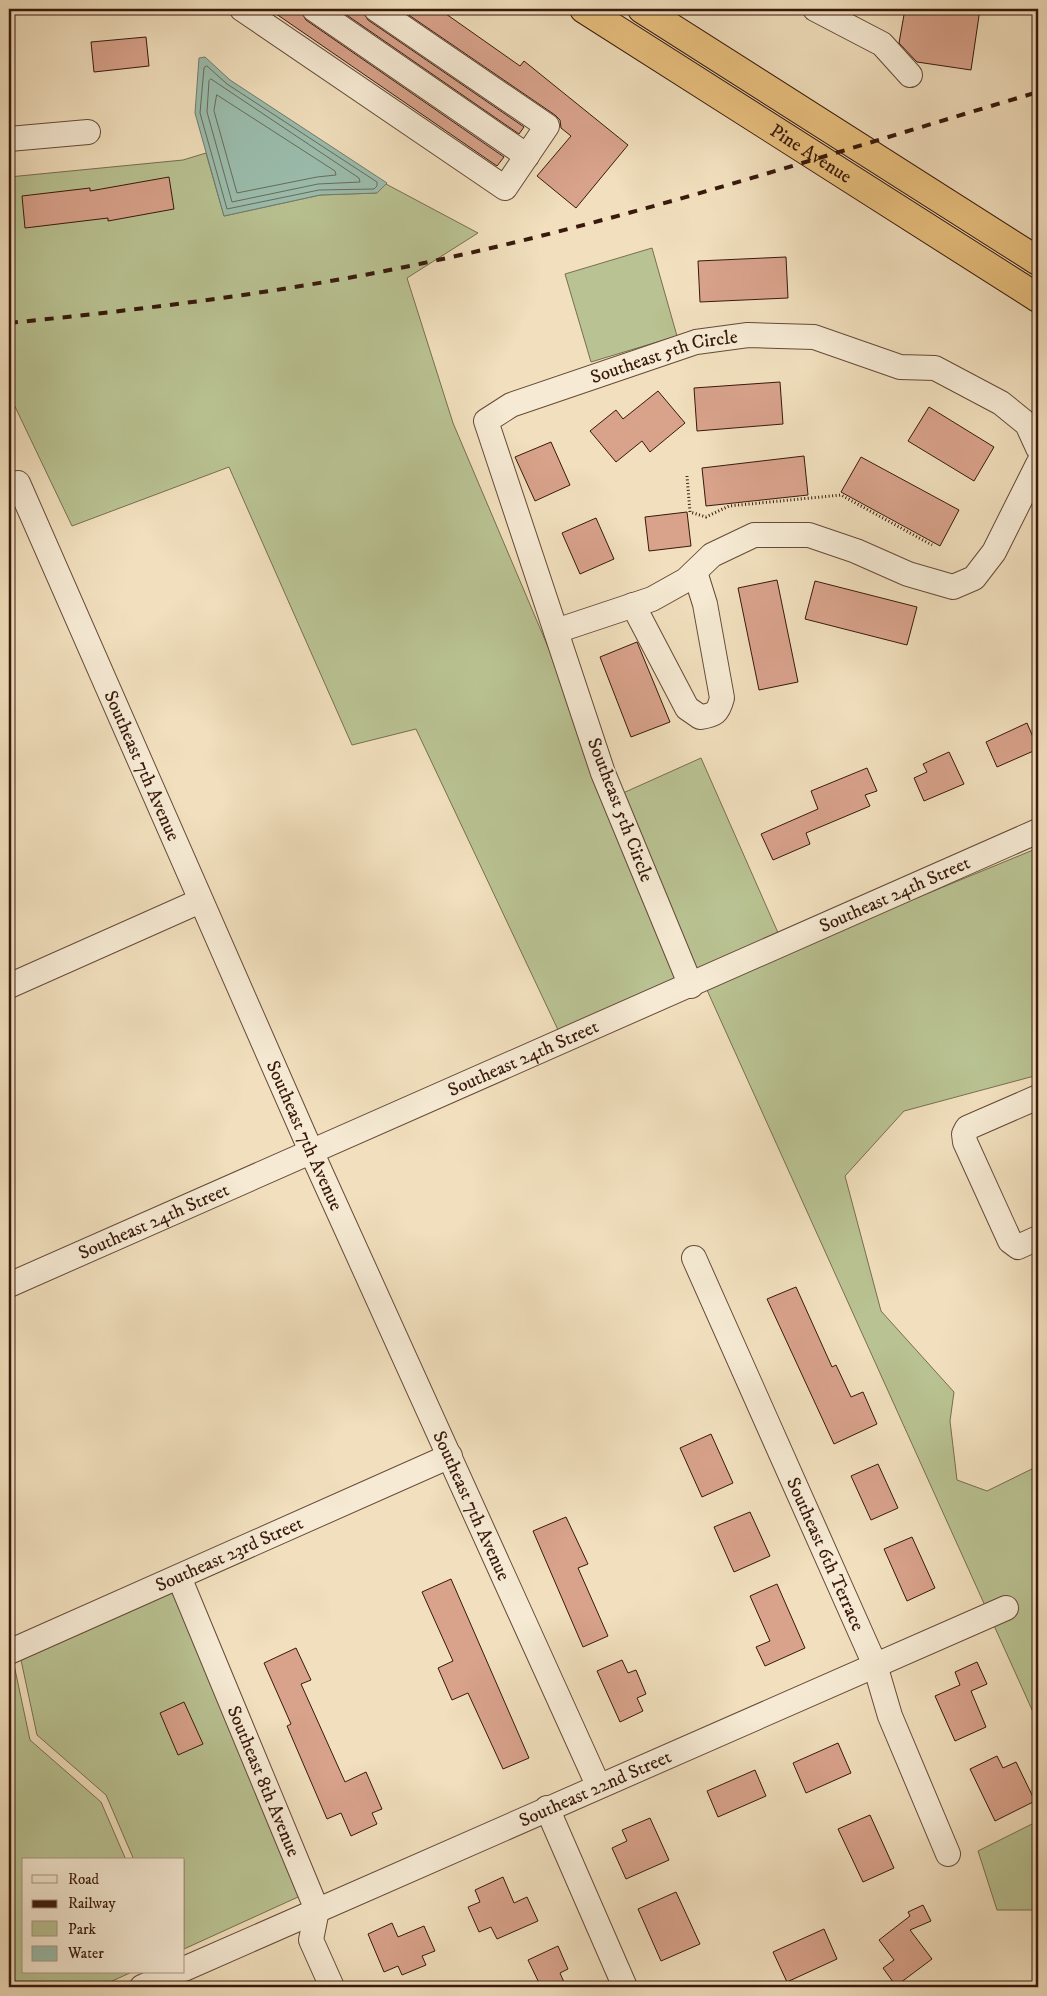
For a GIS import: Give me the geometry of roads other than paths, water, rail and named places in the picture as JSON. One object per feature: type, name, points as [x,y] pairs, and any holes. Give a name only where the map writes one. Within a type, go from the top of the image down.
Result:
[{"type":"highway","name":"Pine Avenue","points":[[584,9],[1038,298]]},
{"type":"highway","name":"Pine Avenue","points":[[642,9],[1038,261]]},
{"type":"street","points":[[242,9],[505,188],[547,126],[376,9]]},
{"type":"street","points":[[314,9],[527,156]]},
{"type":"street","points":[[815,9],[882,44],[910,75]]},
{"type":"street","points":[[9,140],[88,132]]},
{"type":"street","name":"Southeast 5th Circle","points":[[691,986],[603,774],[486,421],[511,404],[696,342],[748,335],[814,337],[900,367],[935,368],[1001,403],[1027,424],[1038,448]]},
{"type":"street","points":[[556,631],[652,599],[686,580],[712,555],[754,535],[809,536],[856,551],[908,574],[953,587],[974,578],[994,552],[1038,464]]},
{"type":"street","name":"Southeast 7th Avenue","points":[[14,484],[310,1151],[598,1785]]},
{"type":"street","points":[[633,606],[687,708],[700,717],[713,715],[719,711],[722,698],[705,604],[694,572]]},
{"type":"street","name":"Southeast 24th Street","points":[[9,1285],[310,1151],[691,986],[1038,831]]},
{"type":"street","points":[[9,986],[200,901]]},
{"type":"street","points":[[1038,1097],[967,1128],[964,1134],[965,1142],[1010,1241],[1018,1247],[1038,1238]]},
{"type":"street","name":"Southeast 6th Terrace","points":[[694,1258],[875,1665],[890,1716],[948,1854]]},
{"type":"street","name":"Southeast 23rd Street","points":[[9,1652],[450,1456]]},
{"type":"street","name":"Southeast 8th Avenue","points":[[179,1577],[317,1910]]},
{"type":"street","name":"Southeast 22nd Street","points":[[185,1969],[598,1785],[1006,1608]]},
{"type":"street","points":[[547,1808],[625,1987]]},
{"type":"street","points":[[317,1910],[311,1940],[332,1987]]},
{"type":"street","points":[[142,1987],[171,1974]]},
{"type":"water","points":[[205,57],[230,80],[387,183],[377,193],[320,195],[224,216],[195,113],[199,58]]},
{"type":"railway","points":[[9,323],[217,299],[321,283],[424,263],[579,226],[656,205],[1038,92]]}]
